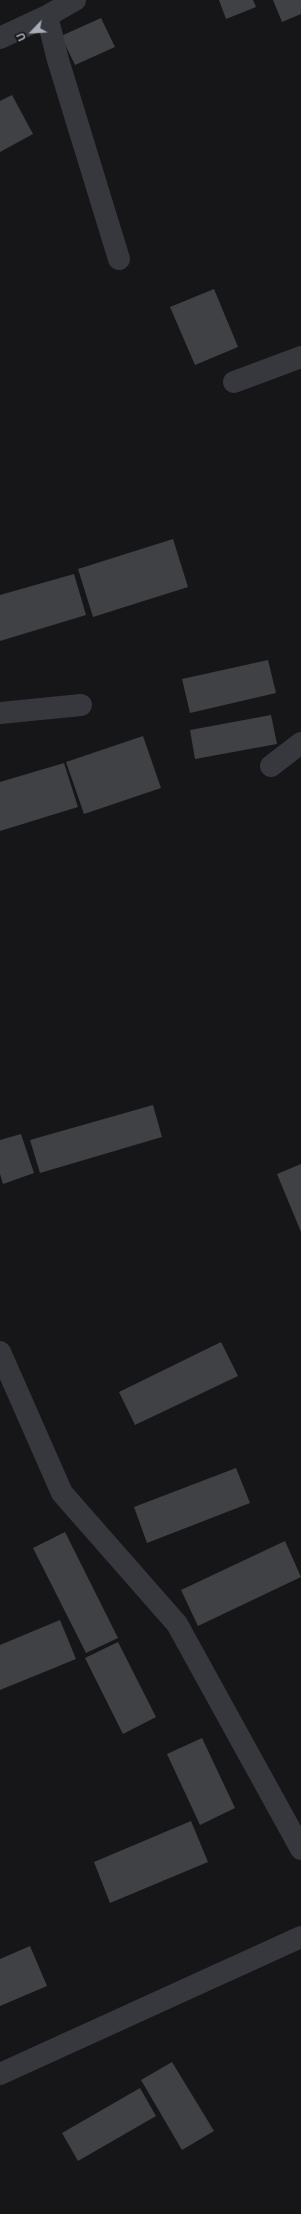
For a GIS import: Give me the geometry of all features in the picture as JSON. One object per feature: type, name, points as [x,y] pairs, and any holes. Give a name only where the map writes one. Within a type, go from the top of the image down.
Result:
[{"type":"street","points":[[0,38],[48,16],[75,0]]},
{"type":"street","points":[[48,16],[58,60],[119,259]]},
{"type":"street","points":[[234,382],[301,357]]},
{"type":"street","points":[[0,713],[81,705]]},
{"type":"street","points":[[271,766],[301,743]]},
{"type":"street","points":[[0,1352],[62,1493],[177,1624],[301,1849]]},
{"type":"street","points":[[0,2074],[301,1937]]},
{"type":"building","points":[[219,0],[253,0],[256,7],[226,19]]},
{"type":"building","points":[[273,0],[301,0],[301,14],[282,22]]},
{"type":"building","points":[[101,18],[115,47],[75,65],[61,36]]},
{"type":"building","points":[[12,95],[33,134],[0,152],[0,101]]},
{"type":"building","points":[[214,289],[238,347],[195,365],[170,307]]},
{"type":"building","points":[[173,539],[188,587],[93,617],[78,569]]},
{"type":"building","points":[[74,574],[86,615],[0,641],[0,595]]},
{"type":"building","points":[[268,660],[276,693],[190,713],[182,679]]},
{"type":"building","points":[[271,715],[277,744],[195,759],[190,730]]},
{"type":"building","points":[[143,736],[161,788],[84,814],[66,762]]},
{"type":"building","points":[[64,763],[78,807],[0,831],[0,782]]},
{"type":"building","points":[[153,1105],[162,1137],[40,1173],[30,1140]]},
{"type":"building","points":[[21,1134],[34,1173],[3,1184],[0,1174],[0,1140]]},
{"type":"building","points":[[301,1164],[301,1232],[277,1174]]},
{"type":"building","points":[[221,1342],[238,1376],[135,1425],[119,1392]]},
{"type":"building","points":[[236,1468],[250,1503],[147,1543],[134,1507]]},
{"type":"building","points":[[65,1532],[118,1638],[86,1653],[33,1548]]},
{"type":"building","points":[[285,1541],[301,1577],[198,1626],[181,1590]]},
{"type":"building","points":[[60,1620],[76,1659],[0,1690],[0,1645]]},
{"type":"building","points":[[118,1642],[156,1717],[123,1734],[85,1658]]},
{"type":"building","points":[[202,1738],[235,1808],[200,1825],[167,1754]]},
{"type":"building","points":[[191,1821],[208,1862],[110,1903],[94,1862]]},
{"type":"building","points":[[30,1946],[47,1986],[0,2006],[0,1959]]},
{"type":"building","points":[[172,2062],[214,2131],[182,2150],[141,2080]]},
{"type":"building","points":[[140,2088],[156,2116],[78,2161],[62,2133]]}]
